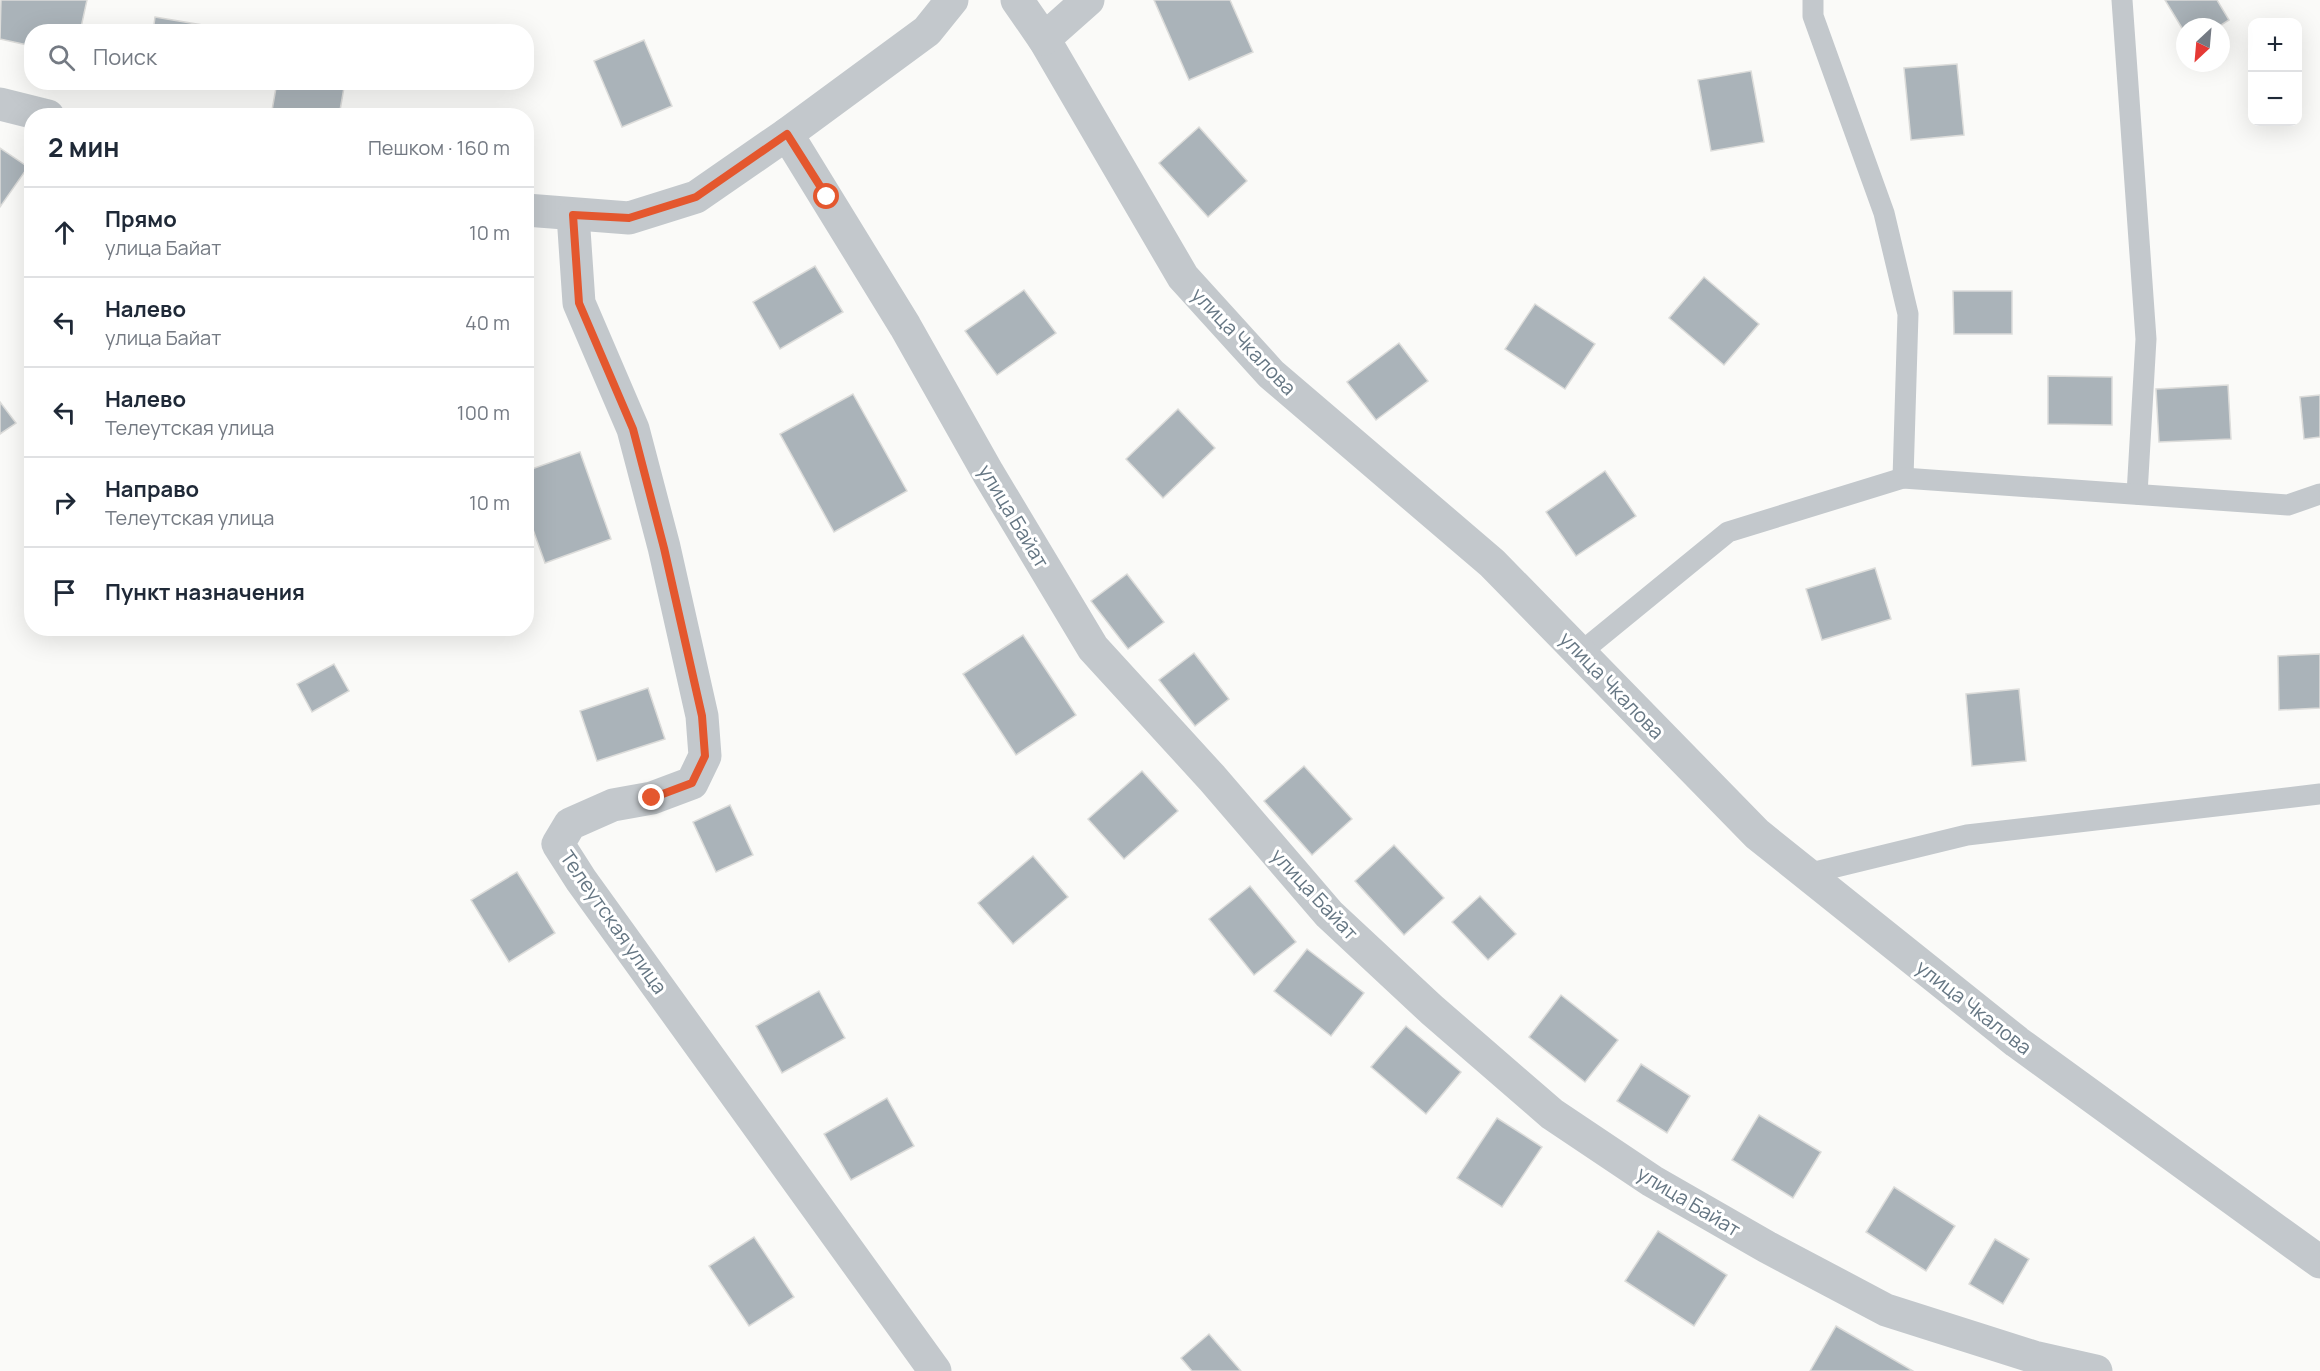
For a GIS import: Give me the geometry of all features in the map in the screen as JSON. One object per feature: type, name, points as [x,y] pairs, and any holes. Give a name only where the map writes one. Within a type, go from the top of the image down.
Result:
[{"type":"street","points":[[534,211],[629,218],[696,197],[787,134],[927,31],[952,0]]},
{"type":"street","name":"улица Чкалова","points":[[1017,0],[1044,39],[1183,277],[1271,374],[1492,563],[1757,834],[2018,1042],[2320,1262]]},
{"type":"street","points":[[1044,39],[1088,0]]},
{"type":"street","points":[[0,104],[24,110]]},
{"type":"street","name":"улица Байат","points":[[787,134],[905,326],[988,473],[1093,648],[1337,922],[1432,1010],[1552,1114],[1652,1181],[1886,1310],[2034,1357],[2096,1371]]},
{"type":"street","name":"Телеутская улица","points":[[573,215],[579,303],[633,429],[664,548],[702,716],[705,756],[692,783],[652,798],[613,805],[570,824],[558,844],[581,880],[935,1371]]},
{"type":"lane","points":[[1813,0],[1813,16],[1884,213],[1908,314],[1903,478]]},
{"type":"lane","points":[[2122,0],[2146,339],[2137,494]]},
{"type":"lane","points":[[1580,653],[1728,532],[1903,478],[2288,505],[2320,494]]},
{"type":"lane","points":[[1807,874],[1967,835],[2320,794]]},
{"type":"building","points":[[1,0],[87,0],[82,24],[24,24],[24,44],[0,39]]},
{"type":"building","points":[[1154,0],[1230,0],[1253,52],[1189,80]]},
{"type":"building","points":[[2165,0],[2217,0],[2228,18],[2176,18]]},
{"type":"building","points":[[155,17],[196,24],[154,24]]},
{"type":"building","points":[[644,40],[672,106],[622,127],[594,61]]},
{"type":"building","points":[[1957,64],[1964,135],[1911,140],[1904,68]]},
{"type":"building","points":[[1751,71],[1764,142],[1711,151],[1698,80]]},
{"type":"building","points":[[276,90],[344,90],[340,108],[272,108]]},
{"type":"building","points":[[1199,127],[1247,181],[1208,217],[1159,163]]},
{"type":"building","points":[[0,148],[24,164],[24,173],[0,207]]},
{"type":"building","points":[[815,266],[843,312],[780,349],[753,302]]},
{"type":"building","points":[[1704,277],[1759,324],[1724,365],[1669,318]]},
{"type":"building","points":[[1024,290],[1056,333],[997,375],[965,331]]},
{"type":"building","points":[[1953,291],[2012,291],[2012,334],[1954,334]]},
{"type":"building","points":[[1535,304],[1595,344],[1565,389],[1505,349]]},
{"type":"building","points":[[1399,343],[1428,381],[1376,420],[1347,382]]},
{"type":"building","points":[[2048,376],[2112,377],[2112,425],[2048,424]]},
{"type":"building","points":[[2228,385],[2231,439],[2159,442],[2156,389]]},
{"type":"building","points":[[853,394],[907,491],[834,532],[780,434]]},
{"type":"building","points":[[2320,395],[2320,437],[2304,439],[2300,397]]},
{"type":"building","points":[[0,402],[16,423],[0,434]]},
{"type":"building","points":[[1178,409],[1215,448],[1163,498],[1126,459]]},
{"type":"building","points":[[580,452],[611,539],[545,563],[534,532],[534,468]]},
{"type":"building","points":[[1605,471],[1636,516],[1576,556],[1546,512]]},
{"type":"building","points":[[1875,568],[1891,619],[1822,640],[1806,589]]},
{"type":"building","points":[[1127,574],[1164,622],[1128,649],[1091,601]]},
{"type":"building","points":[[1023,635],[1076,715],[1016,755],[963,674]]},
{"type":"building","points":[[1194,653],[1229,699],[1195,726],[1159,680]]},
{"type":"building","points":[[2320,654],[2320,708],[2279,710],[2278,656]]},
{"type":"building","points":[[334,664],[349,691],[312,712],[297,684]]},
{"type":"building","points":[[648,688],[665,739],[597,761],[580,711]]},
{"type":"building","points":[[2019,689],[2026,761],[1972,766],[1966,694]]},
{"type":"building","points":[[1304,766],[1352,819],[1312,855],[1264,801]]},
{"type":"building","points":[[1142,771],[1178,811],[1124,859],[1088,819]]},
{"type":"building","points":[[730,805],[753,855],[716,872],[693,822]]},
{"type":"building","points":[[1394,845],[1444,898],[1404,935],[1355,881]]},
{"type":"building","points":[[1033,856],[1068,897],[1013,944],[978,903]]},
{"type":"building","points":[[517,872],[555,933],[509,962],[471,900]]},
{"type":"building","points":[[1250,886],[1296,942],[1254,975],[1209,919]]},
{"type":"building","points":[[1480,896],[1516,934],[1488,960],[1452,922]]},
{"type":"building","points":[[1307,949],[1364,993],[1331,1036],[1274,991]]},
{"type":"building","points":[[819,991],[845,1038],[782,1073],[756,1026]]},
{"type":"building","points":[[1561,995],[1618,1040],[1585,1082],[1529,1037]]},
{"type":"building","points":[[1406,1026],[1461,1072],[1426,1114],[1371,1067]]},
{"type":"building","points":[[1641,1064],[1690,1096],[1667,1133],[1617,1101]]},
{"type":"building","points":[[887,1098],[914,1146],[851,1180],[824,1134]]},
{"type":"building","points":[[1759,1115],[1821,1152],[1793,1198],[1732,1160]]},
{"type":"building","points":[[1497,1118],[1542,1147],[1502,1207],[1457,1178]]},
{"type":"building","points":[[1894,1187],[1955,1226],[1926,1271],[1866,1232]]},
{"type":"building","points":[[1658,1231],[1727,1275],[1694,1326],[1625,1281]]},
{"type":"building","points":[[754,1237],[794,1297],[749,1326],[709,1266]]},
{"type":"building","points":[[1995,1239],[2029,1259],[2003,1304],[1969,1284]]},
{"type":"building","points":[[1836,1326],[1913,1371],[1810,1371]]},
{"type":"building","points":[[1209,1334],[1241,1371],[1192,1371],[1181,1358]]},
{"type":"route","points":[[652,798],[692,783],[705,756],[702,716],[664,548],[633,429],[579,303],[573,215],[629,218],[696,197],[787,134],[827,197]]}]
